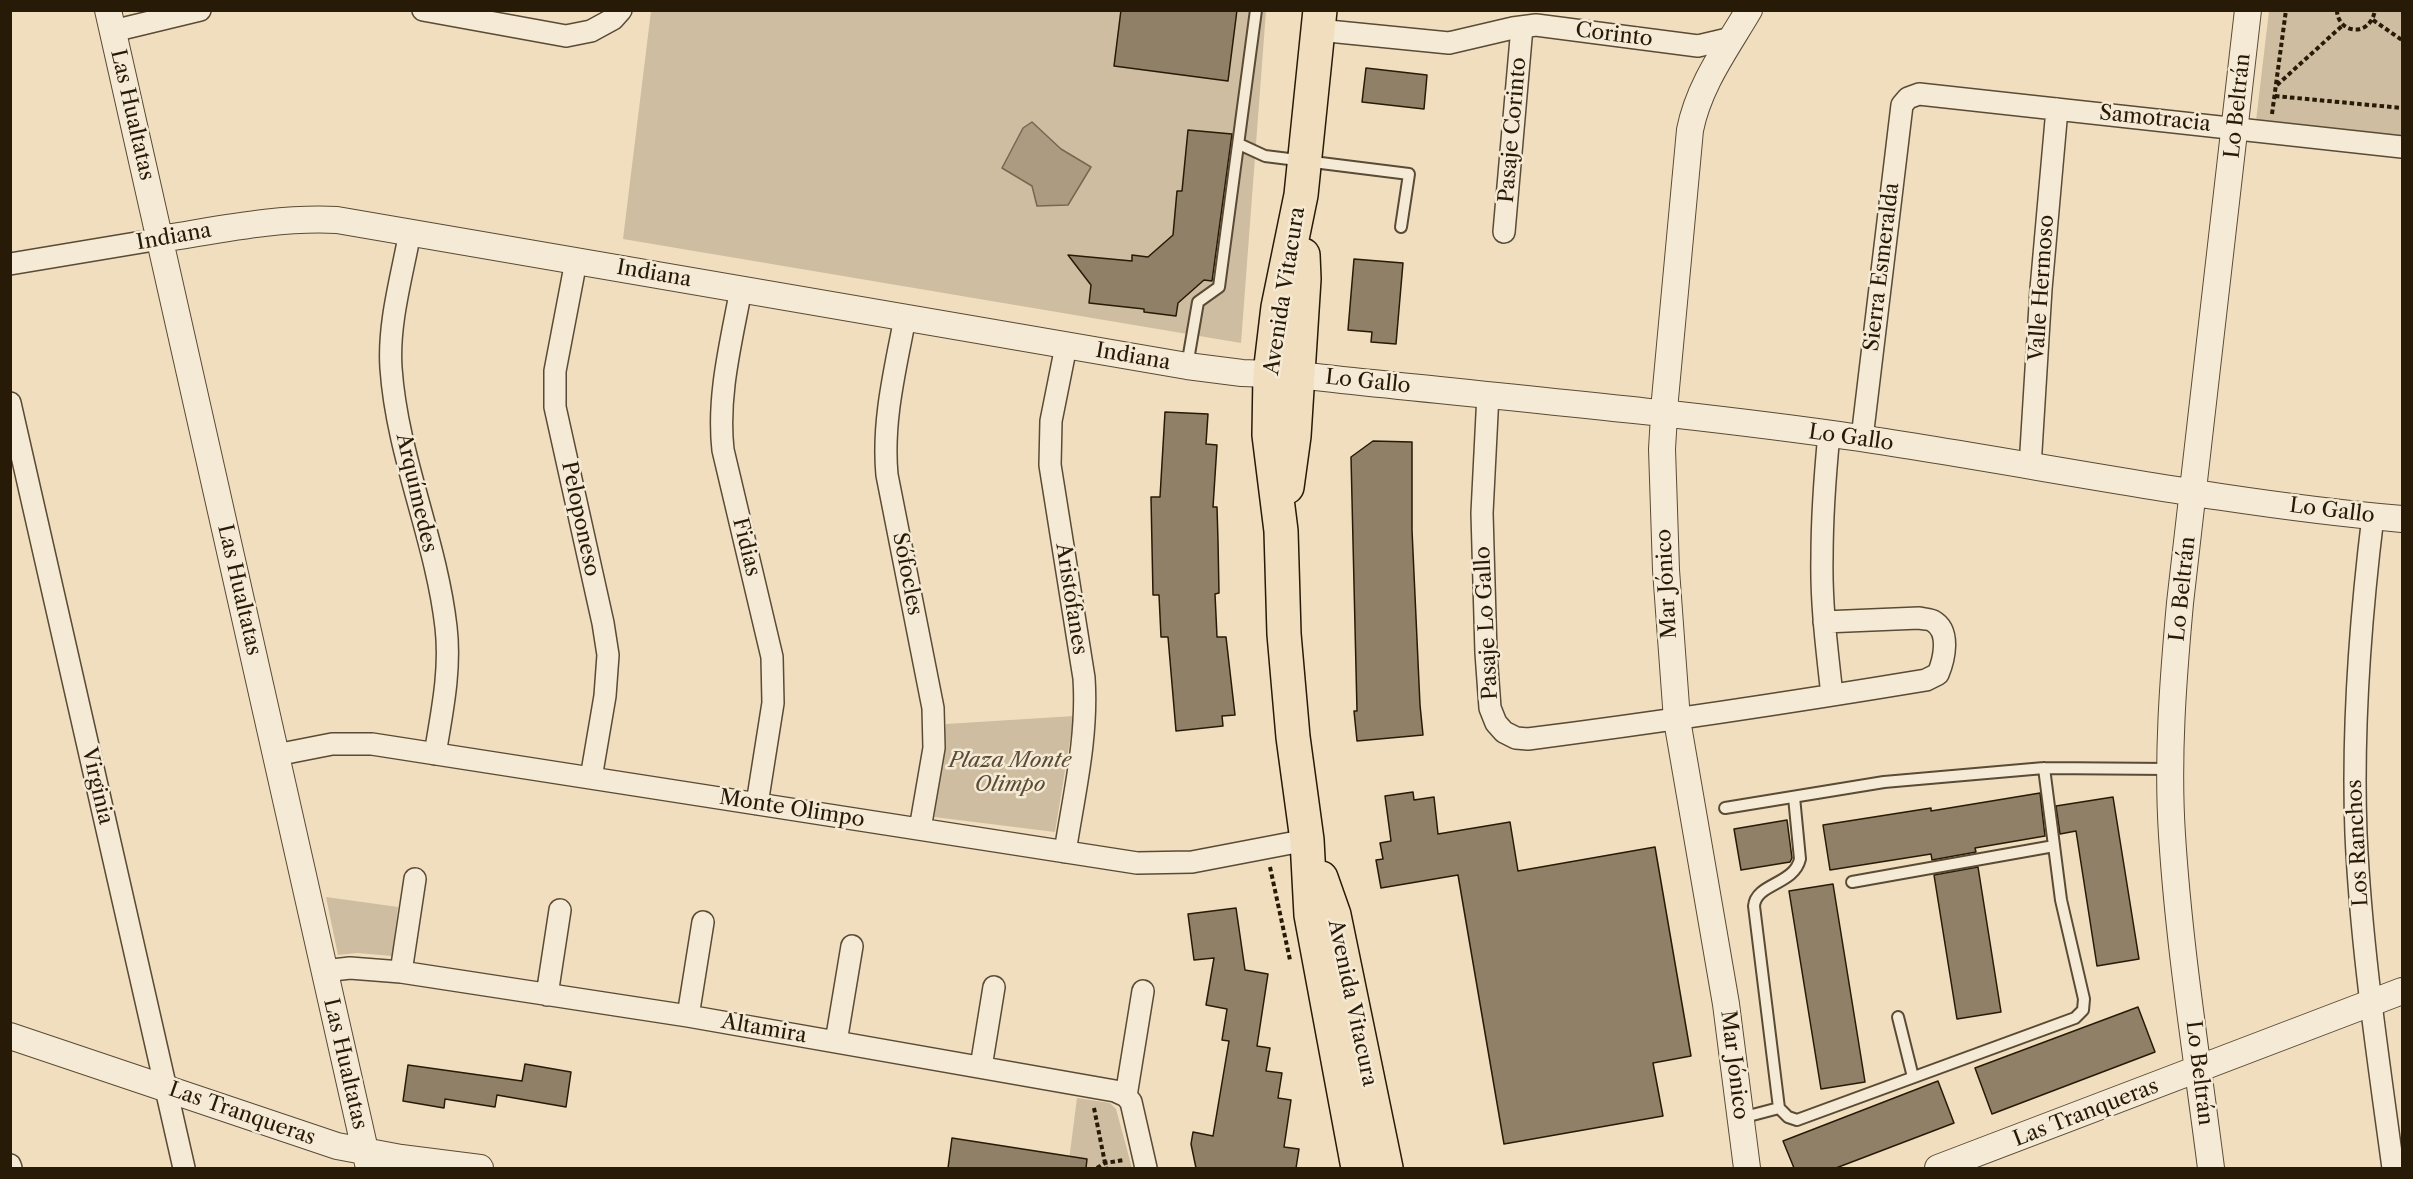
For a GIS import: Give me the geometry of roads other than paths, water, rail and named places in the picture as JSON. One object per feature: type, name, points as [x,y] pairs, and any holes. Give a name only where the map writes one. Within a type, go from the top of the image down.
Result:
[{"type":"main road","name":"Avenida Vitacura","points":[[1319,20],[1301,195],[1304,279],[1284,375],[1294,436],[1281,531],[1284,634],[1292,726],[1307,840],[1309,896],[1315,943],[1358,1168]]},
{"type":"main road","name":"Avenida Vitacura","points":[[1307,840],[1334,915],[1386,1168]]},
{"type":"street","points":[[111,21],[200,10]]},
{"type":"street","points":[[423,10],[566,36],[591,31],[613,19],[621,10]]},
{"type":"street","name":"Mar Jónico","points":[[1747,1168],[1726,1004],[1677,720],[1664,530],[1662,449],[1690,130],[1698,99],[1749,10]]},
{"type":"street","name":"Lo Beltrán","points":[[2211,1168],[2178,904],[2170,769],[2173,689],[2248,10]]},
{"type":"street","name":"Corinto","points":[[1319,20],[1449,43],[1536,25],[1698,45],[1732,38]]},
{"type":"street","name":"Las Hualtatas","points":[[111,21],[368,1160]]},
{"type":"street","name":"Pasaje Corinto","points":[[1504,232],[1522,27]]},
{"type":"street","points":[[1698,45],[1711,59],[1714,68]]},
{"type":"street","name":"Samotracia","points":[[1908,98],[1919,94],[2403,147]]},
{"type":"street","name":"Sierra Esmeralda","points":[[1862,438],[1902,105],[1908,98]]},
{"type":"street","name":"Valle Hermoso","points":[[2030,467],[2041,289],[2057,109]]},
{"type":"street","name":"Indiana","points":[[10,264],[262,222],[290,219],[337,220],[1187,366],[1242,373],[1284,375]]},
{"type":"street","name":"Arquímedes","points":[[410,232],[392,329],[390,364],[398,414],[446,627],[446,681],[435,754]]},
{"type":"street","name":"Peloponeso","points":[[576,261],[555,370],[554,388],[555,408],[606,639],[608,676],[591,778]]},
{"type":"street","name":"Fidias","points":[[741,289],[724,381],[721,425],[725,459],[772,657],[773,703],[757,804]]},
{"type":"street","name":"Sófocles","points":[[905,318],[888,409],[885,455],[933,708],[934,748],[920,830]]},
{"type":"street","name":"Aristófanes","points":[[1065,852],[1085,729],[1086,704],[1084,678],[1050,465],[1051,422],[1066,346]]},
{"type":"street","name":"Lo Gallo","points":[[1284,375],[1664,413],[1862,438],[2194,492],[2403,519]]},
{"type":"street","name":"Pasaje Lo Gallo","points":[[1488,394],[1482,513],[1486,653],[1490,708],[1496,723],[1504,732],[1516,738],[1528,739],[1677,720],[1926,680],[1938,674],[1944,661],[1945,646],[1942,630],[1933,621],[1919,618],[1824,622]]},
{"type":"street","name":"Virginia","points":[[10,403],[184,1168]]},
{"type":"street","points":[[1829,434],[1823,496],[1822,559],[1824,622],[1832,695]]},
{"type":"street","name":"Los Ranchos","points":[[2373,516],[2359,646],[2355,776],[2359,890],[2371,1003],[2393,1168]]},
{"type":"street","name":"Monte Olimpo","points":[[276,755],[346,743],[372,744],[1137,863],[1170,864],[1215,859],[1307,840]]},
{"type":"street","points":[[401,972],[415,879]]},
{"type":"street","points":[[547,995],[560,910]]},
{"type":"street","points":[[688,1016],[703,922]]},
{"type":"street","points":[[836,1042],[852,946]]},
{"type":"street","name":"Altamira","points":[[324,971],[350,968],[401,972],[688,1016],[1094,1087],[1126,1096]]},
{"type":"street","points":[[981,1067],[994,987]]},
{"type":"street","points":[[1143,991],[1126,1096],[1131,1102],[1136,1117],[1145,1162]]},
{"type":"street","name":"Las Tranqueras","points":[[1938,1168],[2403,991]]},
{"type":"street","name":"Las Tranqueras","points":[[10,1035],[328,1143],[368,1160],[480,1168]]},
{"type":"lane","points":[[1187,366],[1198,302],[1218,290],[1219,287],[1256,10]]},
{"type":"lane","points":[[1239,144],[1265,156],[1410,174],[1401,227]]},
{"type":"lane","points":[[1725,808],[1884,782],[2043,768],[2170,769]]},
{"type":"lane","points":[[1794,797],[1800,859],[1798,868],[1789,877],[1760,893],[1755,898],[1754,906],[1779,1108],[1788,1117],[1797,1120],[2075,1018],[2083,1010],[2084,999],[2061,900],[2043,768]]},
{"type":"lane","points":[[1852,882],[2054,846]]},
{"type":"lane","points":[[1898,1017],[1914,1077]]},
{"type":"lane","points":[[1741,1118],[1779,1108]]},
{"type":"park label","name":"Plaza Monte Olimpo","points":[[1010,773]]}]
